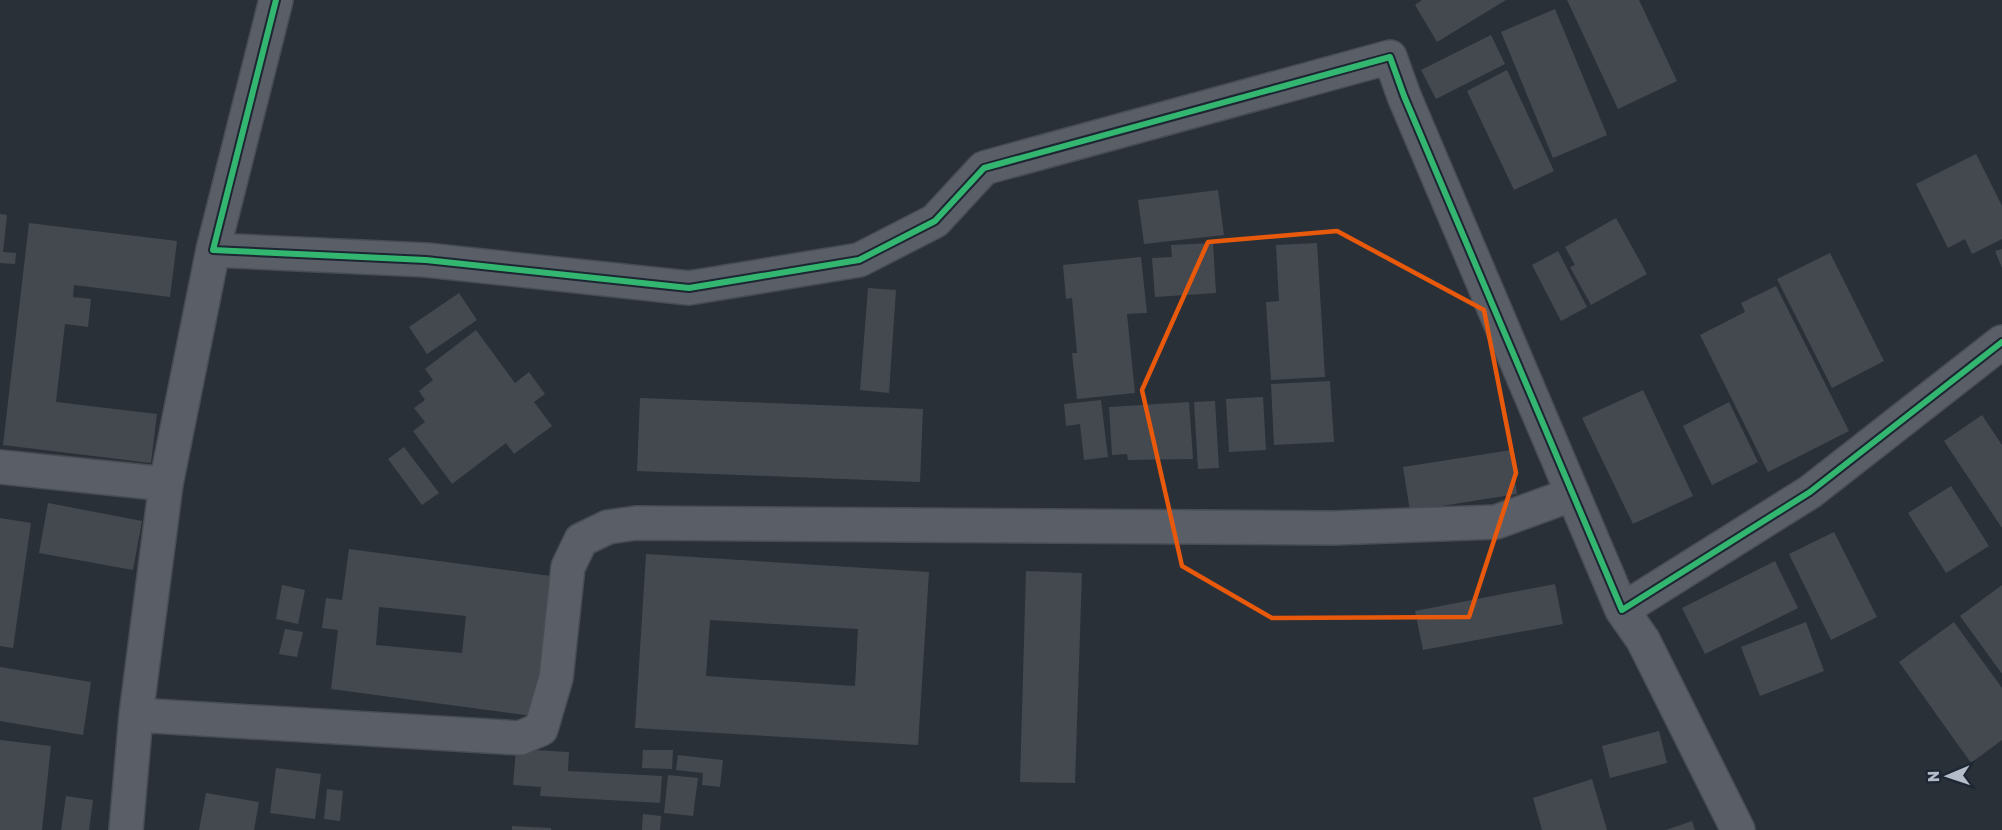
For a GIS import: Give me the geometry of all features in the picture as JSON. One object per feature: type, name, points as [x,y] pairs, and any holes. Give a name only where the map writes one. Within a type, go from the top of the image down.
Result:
[{"type":"street","points":[[126,830],[136,715],[166,484],[213,250],[276,0]]},
{"type":"street","points":[[213,250],[426,260],[689,288],[836,264],[859,260],[935,221],[984,168],[1390,57],[1404,96],[1622,610],[1643,640],[1738,830]]},
{"type":"street","points":[[1622,610],[1810,492],[2002,342]]},
{"type":"street","points":[[0,467],[166,484]]},
{"type":"street","points":[[136,715],[520,738],[541,729],[548,707],[556,678],[568,567],[581,540],[608,527],[636,523],[1334,528],[1496,522],[1573,495]]},
{"type":"highlighted area","points":[[1337,231],[1484,310],[1516,473],[1469,617],[1272,618],[1182,566],[1142,390],[1208,242]]},
{"type":"building","points":[[1422,0],[1506,0],[1437,42],[1415,5]]},
{"type":"building","points":[[1567,0],[1639,0],[1677,81],[1618,109]]},
{"type":"building","points":[[1555,9],[1607,135],[1553,158],[1501,32]]},
{"type":"building","points":[[1491,35],[1505,64],[1436,99],[1421,70]]},
{"type":"building","points":[[1507,70],[1554,171],[1514,190],[1467,91]]},
{"type":"building","points":[[1976,154],[2002,206],[2002,239],[1972,254],[1965,239],[1948,248],[1916,184]]},
{"type":"building","points":[[1218,190],[1224,235],[1144,244],[1138,200]]},
{"type":"building","points":[[0,214],[7,215],[3,252],[16,253],[15,264],[0,263]]},
{"type":"building","points":[[1616,218],[1647,274],[1591,305],[1570,267],[1575,265],[1565,247]]},
{"type":"building","points":[[29,223],[177,241],[170,297],[74,285],[73,297],[91,299],[88,327],[65,324],[56,402],[157,414],[151,463],[3,445]]},
{"type":"building","points":[[1213,243],[1216,293],[1155,297],[1152,258],[1172,257],[1171,245]]},
{"type":"building","points":[[1317,243],[1325,377],[1271,380],[1266,302],[1279,301],[1276,245]]},
{"type":"building","points":[[2002,249],[2002,268],[1995,251]]},
{"type":"building","points":[[1558,251],[1587,307],[1561,321],[1532,265]]},
{"type":"building","points":[[1830,253],[1884,361],[1832,388],[1777,279]]},
{"type":"building","points":[[1141,257],[1147,313],[1127,314],[1135,393],[1077,399],[1072,353],[1077,353],[1072,298],[1066,299],[1063,265]]},
{"type":"building","points":[[1776,286],[1849,431],[1768,472],[1700,335],[1745,312],[1741,303]]},
{"type":"building","points":[[868,288],[896,290],[889,393],[860,390]]},
{"type":"building","points":[[459,293],[477,320],[427,354],[409,327]]},
{"type":"building","points":[[476,330],[515,383],[529,372],[545,394],[534,402],[552,426],[514,454],[506,443],[452,484],[413,431],[425,422],[414,408],[425,400],[419,391],[433,380],[425,369]]},
{"type":"building","points":[[1330,381],[1334,442],[1274,445],[1271,384]]},
{"type":"building","points":[[1643,390],[1693,496],[1633,524],[1582,418]]},
{"type":"building","points":[[1263,397],[1266,450],[1229,452],[1226,399]]},
{"type":"building","points":[[640,398],[923,409],[920,482],[637,471]]},
{"type":"building","points":[[1101,400],[1108,457],[1084,460],[1080,424],[1066,426],[1064,404]]},
{"type":"building","points":[[1215,401],[1219,468],[1198,469],[1194,402]]},
{"type":"building","points":[[1189,402],[1193,459],[1128,460],[1127,454],[1112,455],[1109,407]]},
{"type":"building","points":[[1729,402],[1758,462],[1712,485],[1683,426]]},
{"type":"building","points":[[1982,415],[2002,445],[2002,528],[1944,441]]},
{"type":"building","points":[[404,447],[439,493],[422,505],[388,459]]},
{"type":"building","points":[[1511,450],[1517,494],[1410,511],[1403,467]]},
{"type":"building","points":[[1951,486],[1989,546],[1946,573],[1908,513]]},
{"type":"building","points":[[48,503],[142,521],[133,570],[39,553]]},
{"type":"building","points":[[0,518],[31,523],[13,648],[0,646]]},
{"type":"building","points":[[1834,532],[1877,617],[1831,640],[1789,554]]},
{"type":"building","points":[[349,549],[558,577],[540,717],[331,689],[338,630],[322,628],[326,598],[342,600]],"holes":[[[379,607],[466,616],[462,653],[376,645]]]},
{"type":"building","points":[[646,554],[929,572],[918,745],[635,728]],"holes":[[[710,620],[858,629],[855,686],[706,676]]]},
{"type":"building","points":[[1775,561],[1798,608],[1705,654],[1682,608]]},
{"type":"building","points":[[1026,571],[1082,573],[1075,783],[1020,782]]},
{"type":"building","points":[[1555,584],[1563,624],[1423,650],[1415,611]]},
{"type":"building","points":[[282,585],[305,590],[298,624],[276,619]]},
{"type":"building","points":[[2002,585],[2002,674],[1960,616]]},
{"type":"building","points":[[1806,622],[1824,671],[1760,696],[1741,647]]},
{"type":"building","points":[[1954,622],[2002,688],[2002,740],[1971,763],[1899,662]]},
{"type":"building","points":[[285,629],[303,632],[297,657],[279,654]]},
{"type":"building","points":[[0,667],[91,682],[83,735],[0,721]]},
{"type":"building","points":[[1659,731],[1667,763],[1610,778],[1602,746]]},
{"type":"building","points":[[0,740],[51,746],[42,830],[0,830]]},
{"type":"building","points":[[516,749],[569,752],[568,771],[662,776],[660,803],[540,796],[541,787],[513,785]]},
{"type":"building","points":[[643,750],[673,750],[672,769],[642,768]]},
{"type":"building","points":[[678,755],[723,760],[720,787],[702,785],[703,773],[676,770]]},
{"type":"building","points":[[276,768],[321,774],[315,819],[270,813]]},
{"type":"building","points":[[668,775],[698,778],[693,816],[664,813]]},
{"type":"building","points":[[1592,779],[1607,830],[1542,830],[1533,798]]},
{"type":"building","points":[[327,789],[343,791],[340,821],[324,819]]},
{"type":"building","points":[[206,793],[259,802],[254,830],[199,830]]},
{"type":"building","points":[[66,796],[93,800],[89,830],[61,830]]},
{"type":"building","points":[[643,814],[661,816],[660,830],[642,830]]},
{"type":"building","points":[[1692,821],[1695,830],[1666,830]]},
{"type":"building","points":[[512,826],[551,828],[551,830],[512,830]]},
{"type":"cycle path","points":[[276,0],[213,250],[426,260],[689,288],[859,260],[935,221],[984,168],[1390,57],[1404,96],[1622,610],[1810,492],[2002,342]]}]
